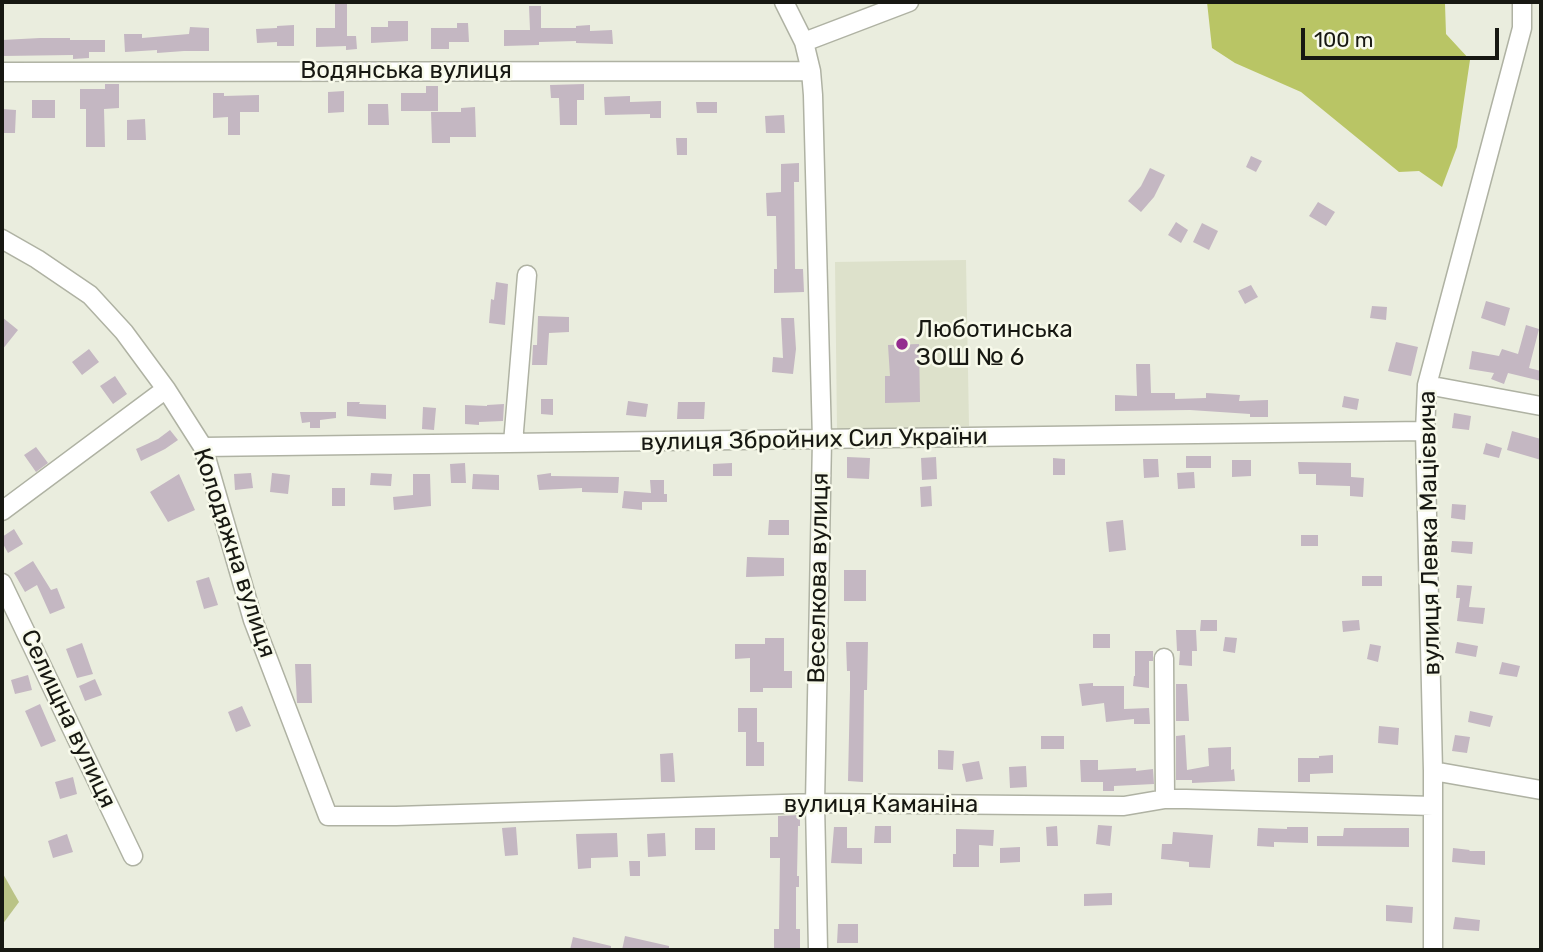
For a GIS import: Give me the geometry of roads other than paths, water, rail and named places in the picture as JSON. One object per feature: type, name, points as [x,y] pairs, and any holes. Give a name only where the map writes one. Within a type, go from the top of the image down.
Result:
[{"type":"street","name":"Веселкова вулиця","points":[[784,2],[804,42],[811,71],[822,440],[815,803],[818,950]]},
{"type":"street","points":[[804,42],[909,2]]},
{"type":"street","name":"вулиця Левка Мацієвича","points":[[1433,950],[1433,771],[1425,431],[1427,385],[1522,29],[1522,2]]},
{"type":"street","name":"Водянська вулиця","points":[[2,72],[811,71]]},
{"type":"street","name":"Колодяжна вулиця","points":[[2,239],[90,295],[124,332],[166,389],[203,447],[253,620],[328,816]]},
{"type":"street","points":[[513,443],[527,275]]},
{"type":"street","points":[[1427,385],[1541,407]]},
{"type":"street","points":[[2,511],[166,389]]},
{"type":"street","name":"вулиця Збройних Сил України","points":[[203,447],[1425,431]]},
{"type":"street","name":"Селищна вулиця","points":[[2,583],[133,856]]},
{"type":"street","points":[[1164,658],[1165,799]]},
{"type":"street","points":[[1433,771],[1541,790]]},
{"type":"street","name":"вулиця Каманіна","points":[[328,816],[815,803],[1124,806],[1165,799],[1433,806]]},
{"type":"place","name":"Люботинська ЗОШ № 6","points":[[902,344]]}]
